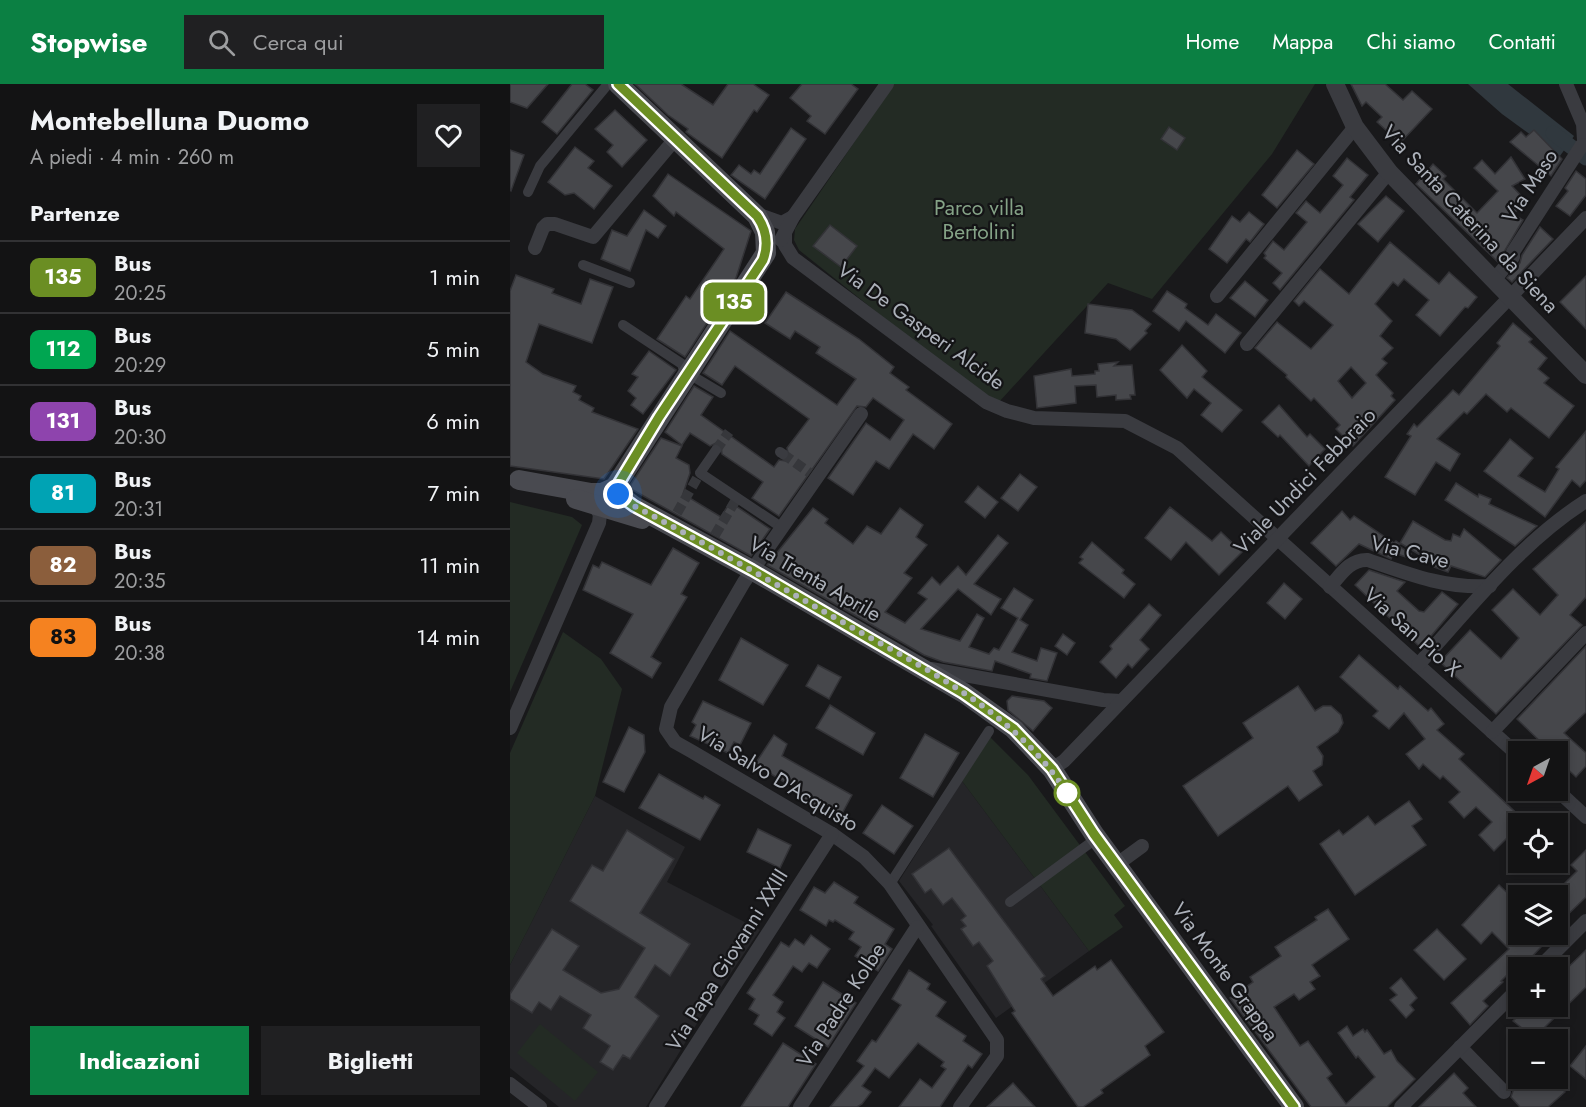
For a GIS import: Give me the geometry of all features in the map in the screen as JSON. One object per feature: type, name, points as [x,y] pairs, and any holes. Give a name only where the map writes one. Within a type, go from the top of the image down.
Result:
[{"type":"main road","points":[[514,479],[594,494],[608,492],[619,483],[763,260],[766,235],[754,213],[618,84]]},
{"type":"main road","name":"Via Trenta Aprile","points":[[514,479],[685,533]]},
{"type":"main road","name":"Via Trenta Aprile","points":[[619,483],[617,491],[623,499],[752,570],[996,714],[1052,769],[1116,865]]},
{"type":"main road","name":"Via Monte Grappa","points":[[1116,865],[1294,1107]]},
{"type":"street","points":[[528,192],[540,166],[608,84]]},
{"type":"street","points":[[763,260],[785,233],[793,217],[887,84]]},
{"type":"street","name":"Via Santa Caterina da Siena","points":[[1335,84],[1354,127],[1389,172],[1511,295],[1586,375]]},
{"type":"street","name":"Via Maso","points":[[1495,279],[1513,257],[1513,252],[1536,212],[1583,142],[1583,124],[1566,84]]},
{"type":"street","points":[[1217,296],[1354,127]]},
{"type":"street","points":[[535,248],[543,228],[548,224],[555,224],[593,237],[676,138]]},
{"type":"street","points":[[1247,344],[1389,172]]},
{"type":"street","points":[[754,213],[782,224],[793,217]]},
{"type":"street","name":"Viale Undici Febbraio","points":[[1052,769],[1064,761],[1586,218]]},
{"type":"street","points":[[785,233],[785,245],[791,256]]},
{"type":"street","points":[[763,260],[779,253],[791,256]]},
{"type":"street","name":"Via De Gasperi Alcide","points":[[791,256],[986,402],[1013,414],[1034,418],[1109,419],[1140,427],[1177,448],[1278,539]]},
{"type":"street","points":[[583,265],[630,283]]},
{"type":"street","points":[[623,325],[681,364],[688,373],[720,393]]},
{"type":"street","name":"Via Salvo D'Acquisto","points":[[861,414],[815,474],[752,570],[670,707],[666,729],[675,742],[832,834],[864,857],[890,884],[917,927],[997,1040],[997,1056],[964,1105]]},
{"type":"street","points":[[716,450],[700,473],[781,527]]},
{"type":"street","points":[[1418,665],[1490,586],[1567,513],[1586,501]]},
{"type":"street","points":[[510,728],[599,523],[600,514],[594,505]]},
{"type":"street","name":"Via San Pio X","points":[[1278,539],[1508,746]]},
{"type":"street","name":"Via Cave","points":[[1330,587],[1350,564],[1359,559],[1421,578],[1457,586],[1490,586]]},
{"type":"street","points":[[1492,732],[1586,633]]},
{"type":"street","name":"Via Trenta Aprile","points":[[921,668],[1103,700],[1121,701]]},
{"type":"street","points":[[890,884],[989,731]]},
{"type":"street","points":[[1568,800],[1586,817]]},
{"type":"street","name":"Via Papa Giovanni XXIII","points":[[656,1107],[832,834]]},
{"type":"street","points":[[1010,902],[1097,838]]},
{"type":"street","points":[[1116,865],[1142,846]]},
{"type":"street","points":[[1550,957],[1586,921]]},
{"type":"street","name":"Via Padre Kolbe","points":[[800,1107],[917,927]]},
{"type":"street","points":[[1401,1107],[1508,999]]},
{"type":"street","points":[[1460,1047],[1504,1092]]},
{"type":"street","points":[[510,1084],[540,1107]]},
{"type":"shaded area","points":[[1468,84],[1508,84],[1574,136],[1560,156],[1502,114]]},
{"type":"shaded area","points":[[962,781],[1089,951],[996,1018],[931,926],[933,925],[899,881]]},
{"type":"shaded area","points":[[595,796],[685,847],[667,882],[760,930],[699,1020],[646,1107],[559,1107],[510,1068],[510,965]]},
{"type":"green space","name":"Parco villa Bertolini","points":[[894,84],[1315,84],[1272,154],[1152,299],[1108,283],[999,402],[959,378],[799,250],[794,240],[795,229]]},
{"type":"green space","points":[[510,502],[572,517],[582,525],[510,692]]},
{"type":"green space","points":[[563,632],[601,659],[622,689],[595,796],[510,965],[510,753]]},
{"type":"green space","points":[[990,737],[1028,775],[1125,906],[1114,915],[1123,927],[1089,951],[962,781]]},
{"type":"green space","points":[[540,1024],[598,1072],[575,1101],[517,1053]]},
{"type":"building","points":[[510,84],[548,84],[527,108],[510,102]]},
{"type":"building","points":[[572,84],[585,84],[593,90],[557,134],[542,122]]},
{"type":"building","points":[[635,84],[681,84],[713,105],[728,84],[753,84],[769,95],[757,112],[754,110],[722,158],[686,132],[688,129],[668,115]]},
{"type":"building","points":[[802,84],[851,84],[858,89],[825,134],[807,121],[811,116],[790,98]]},
{"type":"building","points":[[1351,84],[1385,84],[1403,100],[1412,91],[1432,109],[1400,143],[1377,122],[1382,117],[1366,102],[1362,106]]},
{"type":"building","points":[[615,110],[647,140],[622,167],[607,152],[613,145],[595,129]]},
{"type":"building","points":[[1169,127],[1185,138],[1177,150],[1161,139]]},
{"type":"building","points":[[791,128],[806,139],[765,199],[731,175],[739,165],[751,174],[754,170],[760,174]]},
{"type":"building","points":[[1534,130],[1562,159],[1551,176],[1510,142],[1521,132],[1526,137]]},
{"type":"building","points":[[575,147],[594,161],[588,168],[612,186],[594,209],[574,193],[565,195],[548,182]]},
{"type":"building","points":[[510,150],[524,155],[511,191],[510,190]]},
{"type":"building","points":[[1297,150],[1314,164],[1277,208],[1262,195]]},
{"type":"building","points":[[1511,157],[1525,179],[1512,186],[1527,202],[1513,214],[1523,220],[1498,262],[1416,184],[1433,164],[1446,176],[1443,179],[1477,213],[1498,191],[1474,168],[1482,160],[1495,174]]},
{"type":"building","points":[[1347,158],[1368,175],[1350,197],[1354,200],[1280,290],[1273,283],[1282,273],[1264,258],[1266,256],[1264,253],[1273,241],[1284,250],[1307,222],[1296,213],[1306,201],[1320,213],[1343,185],[1333,176]]},
{"type":"building","points":[[1576,171],[1586,179],[1586,195],[1570,216],[1556,206],[1568,191],[1565,188]]},
{"type":"building","points":[[668,174],[751,231],[736,278],[685,357],[657,339],[686,296],[690,299],[724,249],[676,212],[674,216],[653,196]]},
{"type":"building","points":[[1386,196],[1404,211],[1378,242],[1358,224]]},
{"type":"building","points":[[644,210],[666,226],[658,238],[646,230],[630,271],[601,259],[612,230],[627,236]]},
{"type":"building","points":[[1249,212],[1264,224],[1250,242],[1246,239],[1227,263],[1209,249],[1232,216],[1240,222]]},
{"type":"building","points":[[830,225],[857,246],[841,267],[813,246]]},
{"type":"building","points":[[1540,227],[1553,239],[1512,282],[1507,278],[1520,263],[1522,255]]},
{"type":"building","points":[[1390,242],[1439,284],[1449,272],[1477,297],[1468,308],[1465,307],[1440,336],[1416,315],[1429,300],[1404,279],[1398,286],[1393,282],[1375,304],[1392,321],[1380,336],[1393,348],[1382,359],[1387,363],[1376,375],[1393,393],[1391,396],[1395,400],[1353,446],[1336,429],[1340,425],[1314,398],[1311,401],[1286,377],[1287,375],[1255,348],[1277,322],[1311,349],[1333,325],[1304,301],[1299,306],[1294,301],[1320,269],[1349,294]],"holes":[[[1351,367],[1366,383],[1352,398],[1338,381]]]},
{"type":"building","points":[[516,275],[554,289],[552,293],[581,304],[590,279],[613,287],[592,343],[539,324],[526,362],[543,374],[576,386],[573,392],[581,396],[579,400],[594,408],[592,412],[638,429],[604,479],[510,466],[510,291]]},
{"type":"building","points":[[1586,276],[1586,329],[1560,302]]},
{"type":"building","points":[[1245,281],[1268,300],[1255,317],[1230,298]]},
{"type":"building","points":[[1167,291],[1187,304],[1185,308],[1208,325],[1216,314],[1241,333],[1225,353],[1186,321],[1179,331],[1153,311]]},
{"type":"building","points":[[786,292],[859,339],[894,367],[890,373],[909,387],[906,390],[952,424],[934,449],[913,434],[889,469],[876,461],[853,495],[828,478],[866,423],[890,440],[904,420],[873,398],[866,407],[857,406],[779,516],[752,498],[763,482],[722,454],[721,444],[716,443],[710,446],[690,433],[682,445],[665,432],[694,386],[713,397],[701,415],[774,467],[779,460],[786,461],[789,458],[787,448],[809,419],[735,366],[722,385],[703,373],[730,331],[837,405],[856,379],[816,353],[820,347],[795,331],[790,339],[765,323]]},
{"type":"building","points":[[1088,304],[1132,310],[1151,324],[1145,331],[1147,333],[1130,350],[1116,339],[1085,333]]},
{"type":"building","points":[[1513,323],[1532,339],[1529,342],[1547,358],[1538,369],[1549,378],[1544,383],[1574,406],[1549,438],[1511,408],[1507,412],[1486,394],[1467,414],[1464,412],[1437,439],[1460,454],[1450,471],[1436,462],[1415,495],[1385,477],[1411,436],[1407,434],[1414,424],[1417,427],[1453,390],[1459,395],[1500,346],[1497,343]]},
{"type":"building","points":[[1182,345],[1207,371],[1202,377],[1242,410],[1222,432],[1201,415],[1211,403],[1194,389],[1187,398],[1160,370]]},
{"type":"building","points":[[649,351],[676,370],[643,414],[631,405],[636,398],[628,391],[638,377],[632,374]]},
{"type":"building","points":[[1118,362],[1114,366],[1132,365],[1135,395],[1130,395],[1131,399],[1116,400],[1116,395],[1097,397],[1096,385],[1075,386],[1076,403],[1037,408],[1034,376],[1071,369],[1072,376],[1095,374],[1095,371],[1099,371],[1098,364]]},
{"type":"building","points":[[1279,405],[1307,437],[1310,434],[1325,449],[1309,466],[1280,435],[1278,437],[1262,422]]},
{"type":"building","points":[[1586,431],[1586,480],[1580,487],[1572,480],[1545,517],[1484,471],[1510,439],[1533,458],[1518,476],[1545,492],[1559,469],[1556,467]]},
{"type":"building","points":[[661,438],[682,446],[676,458],[689,465],[690,473],[683,494],[721,517],[730,502],[770,529],[751,556],[631,489],[631,484]]},
{"type":"building","points":[[1020,474],[1037,487],[1018,511],[1001,498]]},
{"type":"building","points":[[1456,483],[1478,497],[1479,494],[1491,499],[1489,504],[1537,526],[1515,546],[1445,500]]},
{"type":"building","points":[[978,486],[998,502],[985,518],[965,502]]},
{"type":"building","points":[[1170,507],[1212,541],[1221,532],[1242,552],[1219,575],[1186,542],[1171,560],[1145,538]]},
{"type":"building","points":[[813,508],[828,519],[825,523],[853,544],[867,526],[881,534],[900,508],[923,525],[916,537],[927,545],[904,573],[912,578],[885,612],[905,623],[927,599],[918,593],[932,577],[940,585],[958,566],[966,575],[998,535],[1008,543],[974,584],[1001,599],[991,615],[958,589],[921,629],[960,641],[977,614],[984,618],[969,647],[989,654],[994,648],[999,650],[1018,618],[1001,608],[1014,588],[1033,600],[1020,620],[1028,625],[1012,652],[1037,661],[1041,648],[1057,653],[1047,681],[1030,678],[1031,674],[995,661],[992,671],[943,662],[924,655],[767,565]]},
{"type":"building","points":[[1342,511],[1350,520],[1354,516],[1394,543],[1396,541],[1400,544],[1399,546],[1411,554],[1409,558],[1394,553],[1391,559],[1359,544],[1336,566],[1311,543]]},
{"type":"building","points":[[1413,521],[1445,540],[1451,541],[1453,534],[1460,537],[1464,529],[1501,560],[1485,577],[1451,566],[1448,572],[1434,567],[1435,564],[1400,543]]},
{"type":"building","points":[[1586,522],[1586,597],[1570,615],[1582,625],[1496,714],[1440,662],[1470,630],[1501,659],[1519,638],[1492,610],[1513,589],[1540,615],[1558,595],[1533,569]]},
{"type":"building","points":[[1092,542],[1124,570],[1122,573],[1135,584],[1124,598],[1079,563],[1083,559],[1080,557]]},
{"type":"building","points":[[673,548],[699,563],[681,594],[687,597],[651,657],[661,663],[652,678],[610,653],[633,614],[583,590],[593,565],[599,568],[602,562],[651,585]]},
{"type":"building","points":[[1369,570],[1405,582],[1397,591],[1419,611],[1424,612],[1442,592],[1458,604],[1421,648],[1355,585]]},
{"type":"building","points":[[1284,583],[1302,599],[1285,619],[1267,603]]},
{"type":"building","points":[[1149,604],[1161,615],[1140,640],[1149,649],[1132,668],[1128,664],[1116,678],[1100,662],[1112,649],[1110,646]]},
{"type":"building","points":[[1063,634],[1075,643],[1067,655],[1055,646]]},
{"type":"building","points":[[741,638],[788,665],[763,705],[719,680]]},
{"type":"building","points":[[1586,646],[1586,712],[1564,733],[1586,753],[1586,766],[1576,777],[1568,769],[1568,741],[1540,741],[1517,719]]},
{"type":"building","points":[[1359,655],[1398,689],[1400,686],[1428,711],[1431,708],[1444,724],[1437,730],[1464,754],[1459,759],[1516,813],[1508,813],[1508,837],[1494,851],[1479,835],[1492,822],[1476,807],[1464,818],[1449,802],[1460,792],[1443,776],[1440,779],[1423,764],[1419,769],[1406,754],[1425,739],[1404,713],[1389,729],[1373,716],[1378,711],[1340,677]]},
{"type":"building","points":[[818,665],[841,677],[829,699],[806,686]]},
{"type":"building","points":[[1298,686],[1315,711],[1323,706],[1331,706],[1341,715],[1343,723],[1338,732],[1317,747],[1323,756],[1322,765],[1313,771],[1322,785],[1299,801],[1288,786],[1218,836],[1183,786],[1253,738],[1243,723]]},
{"type":"building","points":[[1012,696],[1044,701],[1052,708],[1033,731],[1008,710],[1007,701]]},
{"type":"building","points":[[703,701],[751,723],[740,745],[734,742],[728,753],[690,736],[696,725],[692,722]]},
{"type":"building","points":[[830,705],[875,733],[863,755],[816,728]]},
{"type":"building","points":[[629,727],[644,735],[645,752],[624,792],[603,782]]},
{"type":"building","points":[[925,734],[959,753],[933,797],[900,778]]},
{"type":"building","points":[[774,735],[787,744],[782,756],[852,795],[838,821],[801,801],[805,795],[755,764]]},
{"type":"building","points":[[659,774],[703,799],[705,796],[720,805],[700,840],[639,808]]},
{"type":"building","points":[[1409,801],[1422,819],[1412,826],[1426,845],[1355,895],[1320,844],[1339,830],[1343,835],[1368,816],[1375,825]]},
{"type":"building","points":[[882,805],[913,826],[894,854],[863,833]]},
{"type":"building","points":[[758,829],[791,845],[780,868],[747,852]]},
{"type":"building","points":[[627,830],[674,859],[640,913],[690,944],[670,976],[655,965],[635,997],[659,1016],[630,1059],[623,1055],[613,1070],[600,1062],[610,1046],[583,1028],[591,1015],[560,996],[551,1010],[539,1002],[532,1013],[510,999],[510,994],[552,929],[579,946],[563,970],[601,993],[619,989],[645,948],[570,901],[592,865],[603,871]]},
{"type":"building","points":[[949,848],[1045,976],[1041,979],[1053,996],[1095,966],[1097,970],[1111,960],[1164,1032],[1145,1046],[1150,1055],[1101,1090],[1103,1093],[1083,1107],[1078,1107],[1012,1013],[1015,1011],[987,966],[993,961],[979,942],[973,946],[961,929],[966,926],[961,920],[966,916],[952,898],[943,905],[931,889],[925,893],[912,874]]},
{"type":"building","points":[[1586,850],[1586,897],[1568,914],[1568,885],[1563,885],[1577,871],[1571,865]]},
{"type":"building","points":[[834,882],[858,897],[854,903],[894,929],[885,944],[892,949],[878,971],[855,956],[861,947],[849,939],[854,932],[835,920],[833,922],[829,920],[826,926],[800,910],[814,887],[825,893]]},
{"type":"building","points":[[1499,885],[1508,894],[1508,945],[1539,945],[1541,947],[1532,957],[1508,957],[1508,974],[1483,1001],[1488,1006],[1470,1025],[1451,1003],[1509,949],[1492,932],[1481,944],[1462,925]]},
{"type":"building","points":[[1328,909],[1349,939],[1312,965],[1320,976],[1310,982],[1315,989],[1299,1000],[1294,994],[1274,1007],[1300,1046],[1308,1041],[1332,1074],[1327,1078],[1346,1104],[1375,1077],[1358,1056],[1356,1058],[1338,1033],[1347,1026],[1353,1036],[1363,1029],[1365,1032],[1367,1030],[1384,1054],[1391,1050],[1397,1061],[1415,1079],[1387,1107],[1311,1107],[1230,998],[1253,982],[1250,977],[1281,956],[1275,947],[1317,920],[1315,917]]},
{"type":"building","points":[[1437,929],[1466,959],[1444,980],[1414,950]]},
{"type":"building","points":[[811,935],[830,949],[817,968],[809,963],[802,972],[793,966],[773,995],[783,1002],[777,1012],[785,1018],[772,1036],[754,1024],[759,1015],[749,1009],[755,999],[747,993],[781,942],[789,947],[795,939],[804,945]]},
{"type":"building","points":[[1586,950],[1586,987],[1568,1005],[1568,967]]},
{"type":"building","points":[[909,970],[930,984],[927,989],[946,1002],[936,1016],[966,1036],[963,1041],[982,1054],[972,1068],[968,1065],[940,1107],[899,1107],[920,1079],[932,1088],[946,1069],[941,1066],[944,1062],[918,1043],[889,1078],[875,1068],[862,1086],[871,1092],[862,1104],[857,1107],[830,1107],[864,1066],[857,1061],[872,1040],[876,1042],[901,1005],[892,999]]},
{"type":"building","points":[[1401,978],[1417,998],[1410,1005],[1414,1010],[1406,1018],[1390,1000],[1397,995],[1390,988]]},
{"type":"building","points":[[823,982],[856,1003],[828,1047],[795,1026]]},
{"type":"building","points":[[1517,1017],[1555,1017],[1545,1027],[1547,1029],[1523,1029],[1513,1021]]},
{"type":"building","points":[[783,1043],[816,1064],[788,1107],[741,1107]]},
{"type":"building","points":[[1586,1046],[1586,1079],[1570,1066]]},
{"type":"building","points":[[1454,1073],[1468,1088],[1463,1093],[1476,1107],[1419,1107]]},
{"type":"building","points":[[1013,1083],[1035,1107],[987,1107]]},
{"type":"building","points":[[1515,1089],[1563,1089],[1565,1092],[1548,1107],[1520,1107],[1511,1097]]},
{"type":"waterway","points":[[1553,133],[1586,158]]},
{"type":"tunnel","points":[[716,450],[729,432]]},
{"type":"tunnel","points":[[783,454],[810,473]]},
{"type":"tunnel","points":[[677,513],[700,473]]},
{"type":"tunnel","points":[[715,535],[737,498]]},
{"type":"bus line","name":"135","points":[[618,84],[757,216],[766,235],[766,253],[763,260],[659,417],[619,483],[617,491],[619,495],[634,506],[752,570],[963,693],[1014,729],[1052,769],[1094,834],[1294,1107]]},
{"type":"route","points":[[618,494],[634,506],[752,570],[987,708],[1014,729],[1037,753],[1052,769],[1067,793]]}]
